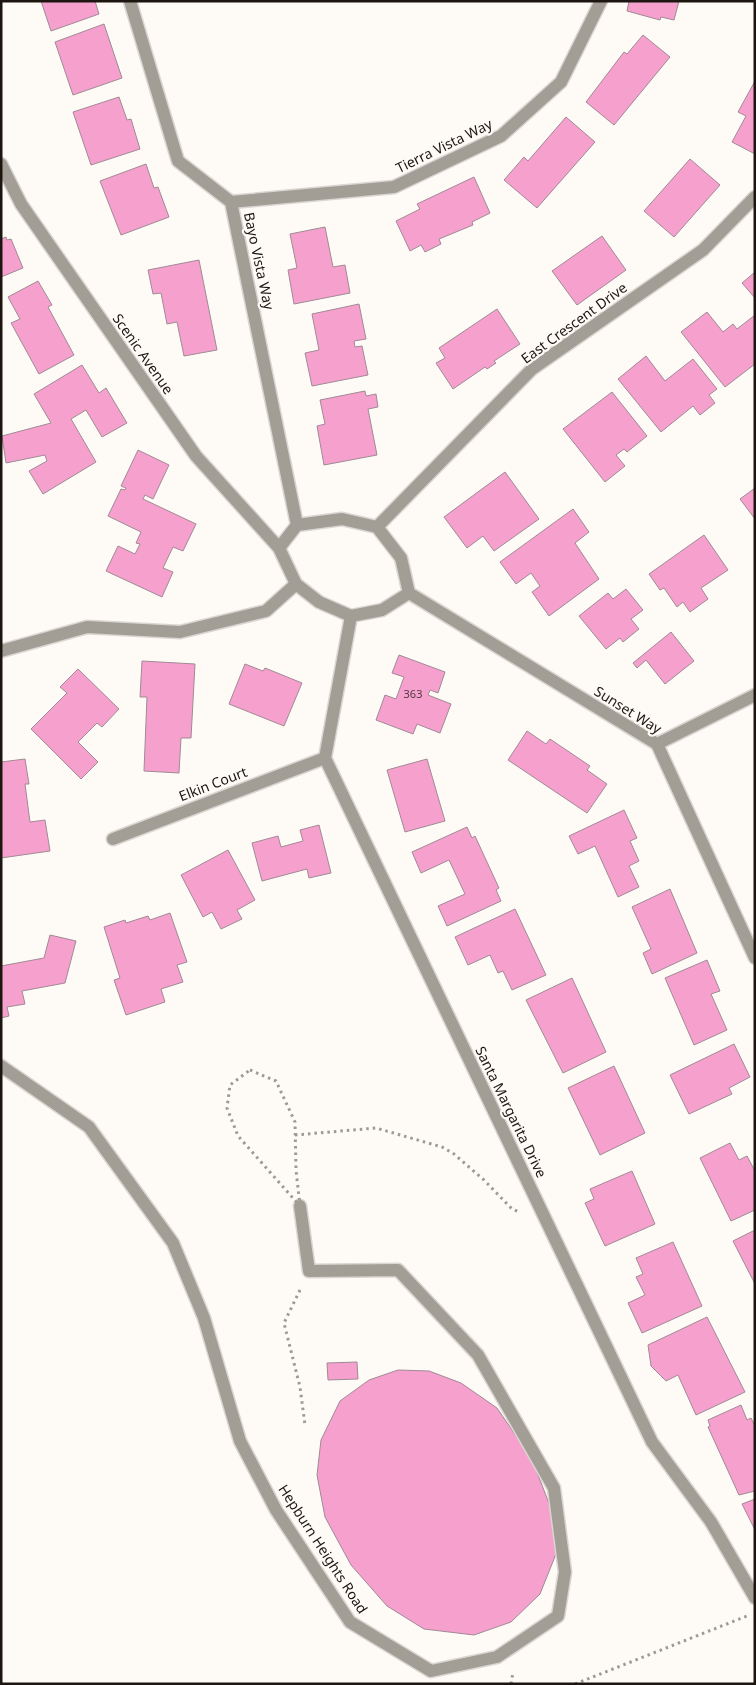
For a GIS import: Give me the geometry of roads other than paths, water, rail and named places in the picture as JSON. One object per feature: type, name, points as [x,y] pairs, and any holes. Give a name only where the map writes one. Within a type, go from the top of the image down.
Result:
[{"type":"street","name":"Bayo Vista Way","points":[[130,1],[178,161],[232,202],[297,525]]},
{"type":"street","name":"Tierra Vista Way","points":[[232,202],[394,187],[501,136],[561,82],[601,1]]},
{"type":"street","name":"Scenic Avenue","points":[[1,164],[21,204],[196,456],[280,548]]},
{"type":"street","name":"East Crescent Drive","points":[[377,527],[532,369],[702,250],[755,197]]},
{"type":"street","points":[[342,519],[377,527],[401,558],[409,593],[382,610],[351,616],[318,602],[296,584],[280,548],[297,525],[342,519]]},
{"type":"street","points":[[1,651],[86,627],[180,632],[266,611],[296,584]]},
{"type":"street","name":"Sunset Way","points":[[409,593],[656,744],[755,958]]},
{"type":"street","points":[[325,758],[351,616]]},
{"type":"street","points":[[656,744],[755,695]]},
{"type":"street","name":"Elkin Court","points":[[113,839],[325,758]]},
{"type":"street","name":"Santa Margarita Drive","points":[[325,758],[652,1442],[711,1522],[755,1598]]},
{"type":"street","name":"Hepburn Heights Road","points":[[1,1066],[89,1127],[173,1244],[204,1318],[240,1442],[276,1510],[350,1622],[431,1671],[497,1657],[558,1616],[565,1572],[554,1488],[478,1355],[398,1270],[310,1271],[300,1206]]}]
